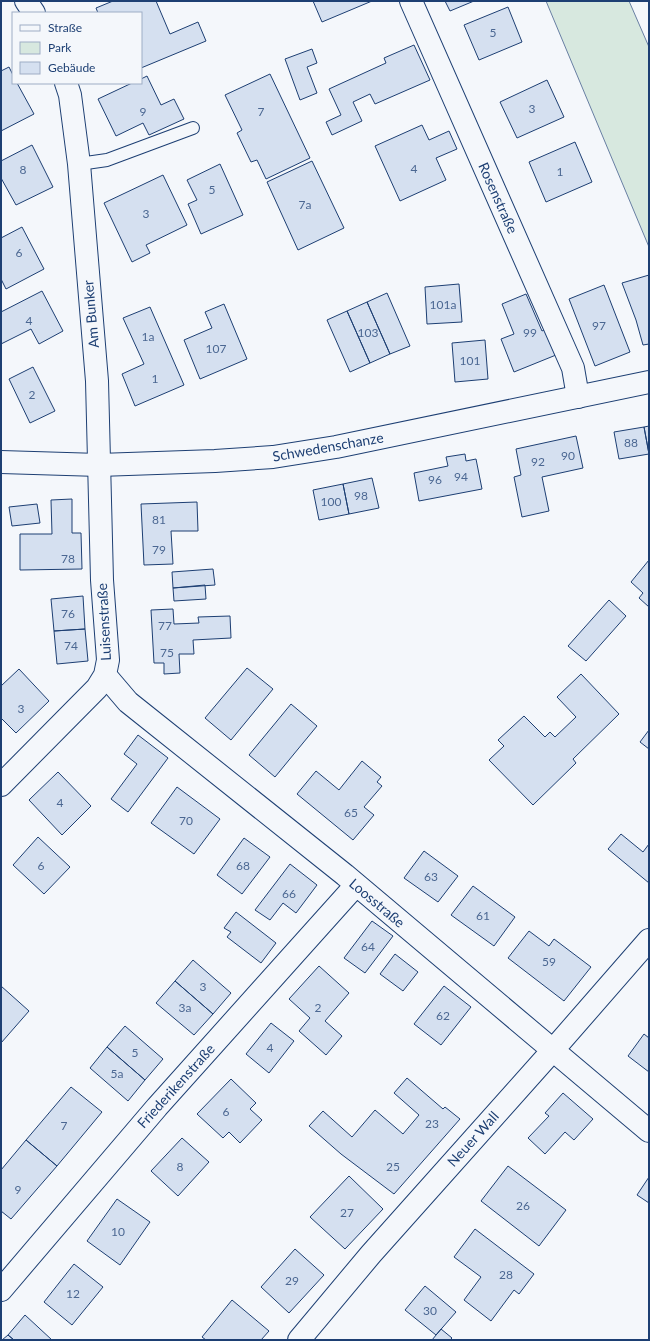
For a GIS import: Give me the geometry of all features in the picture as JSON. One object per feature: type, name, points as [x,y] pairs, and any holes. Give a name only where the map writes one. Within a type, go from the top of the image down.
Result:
[{"type":"street","points":[[26,1],[33,12]]},
{"type":"street","name":"Rosenstraße","points":[[411,1],[573,368],[578,397]]},
{"type":"street","name":"Am Bunker","points":[[66,84],[70,95],[79,164],[97,381],[99,465]]},
{"type":"street","name":"Schwedenschanze","points":[[1,462],[99,465],[273,457],[336,447],[649,382]]},
{"type":"street","name":"Luisenstraße","points":[[1,785],[97,688],[105,675],[108,660],[102,580],[99,465]]},
{"type":"street","name":"Loosstraße","points":[[105,675],[128,702],[356,885],[649,1132]]},
{"type":"street","name":"Friederikenstraße","points":[[1,1290],[156,1107],[356,885]]},
{"type":"street","name":"Neuer Wall","points":[[299,1340],[371,1254],[649,940]]},
{"type":"lane","points":[[79,164],[107,160],[193,128]]},
{"type":"green space","points":[[546,1],[629,1],[649,47],[649,247]]},
{"type":"building","points":[[113,1],[156,1],[170,34],[198,22],[206,41],[142,68],[142,12],[98,12],[96,8]]},
{"type":"building","points":[[313,1],[372,1],[322,22]]},
{"type":"building","points":[[445,1],[474,1],[450,11]]},
{"type":"building","points":[[508,7],[522,42],[479,60],[464,25]]},
{"type":"building","points":[[414,45],[430,80],[375,104],[370,94],[353,102],[362,121],[332,135],[326,122],[341,115],[329,89],[386,63],[384,58]]},
{"type":"building","points":[[312,49],[317,63],[307,67],[317,93],[300,100],[285,59]]},
{"type":"building","points":[[9,67],[12,73],[12,84],[18,84],[34,114],[1,131],[1,71]]},
{"type":"building","points":[[270,74],[310,158],[266,179],[257,160],[251,162],[237,133],[242,130],[225,95]]},
{"type":"building","points":[[147,76],[161,105],[174,99],[184,119],[149,135],[143,123],[116,136],[98,99],[130,84],[142,84],[142,78]]},
{"type":"building","points":[[547,80],[564,117],[517,138],[500,102]]},
{"type":"building","points":[[422,125],[429,140],[449,131],[457,149],[436,158],[446,180],[400,201],[375,146]]},
{"type":"building","points":[[575,142],[592,182],[546,202],[529,162]]},
{"type":"building","points":[[32,145],[53,187],[16,205],[1,178],[1,161]]},
{"type":"building","points":[[312,161],[344,228],[298,250],[267,182]]},
{"type":"building","points":[[220,164],[243,215],[201,234],[188,204],[197,200],[187,180]]},
{"type":"building","points":[[163,175],[187,225],[146,245],[150,253],[132,262],[104,203]]},
{"type":"building","points":[[22,227],[44,269],[6,289],[1,279],[1,238]]},
{"type":"building","points":[[649,275],[649,344],[643,345],[636,320],[622,283]]},
{"type":"building","points":[[459,284],[462,322],[427,324],[425,287]]},
{"type":"building","points":[[604,285],[630,352],[595,366],[569,299]]},
{"type":"building","points":[[42,291],[63,331],[39,344],[31,329],[1,344],[1,312]]},
{"type":"building","points":[[387,293],[410,346],[390,354],[367,302]]},
{"type":"building","points":[[526,294],[542,331],[546,329],[556,355],[514,372],[501,339],[514,334],[502,304]]},
{"type":"building","points":[[367,302],[390,354],[370,363],[347,311]]},
{"type":"building","points":[[224,304],[247,359],[200,379],[184,340],[212,328],[205,312]]},
{"type":"building","points":[[150,307],[184,385],[135,406],[122,374],[144,364],[123,318]]},
{"type":"building","points":[[347,311],[370,363],[350,372],[327,320]]},
{"type":"building","points":[[485,340],[488,379],[455,382],[452,343]]},
{"type":"building","points":[[33,367],[55,411],[30,423],[9,379]]},
{"type":"building","points":[[649,426],[649,454],[644,427]]},
{"type":"building","points":[[644,427],[649,454],[619,459],[614,432]]},
{"type":"building","points":[[576,436],[583,468],[542,477],[549,511],[522,517],[514,477],[521,475],[516,449]]},
{"type":"building","points":[[465,454],[466,461],[476,459],[482,489],[419,501],[414,473],[448,466],[446,457]]},
{"type":"building","points":[[372,478],[379,508],[349,514],[343,484]]},
{"type":"building","points":[[343,484],[349,514],[319,520],[313,490]]},
{"type":"building","points":[[72,499],[72,533],[81,533],[82,569],[20,570],[20,534],[52,534],[51,500]]},
{"type":"building","points":[[197,502],[198,531],[171,531],[173,564],[144,565],[141,504]]},
{"type":"building","points":[[37,504],[40,523],[12,526],[9,507]]},
{"type":"building","points":[[649,560],[649,607],[639,598],[643,593],[631,582]]},
{"type":"building","points":[[213,569],[215,585],[173,588],[172,572]]},
{"type":"building","points":[[205,585],[206,599],[174,601],[173,588]]},
{"type":"building","points":[[83,596],[85,629],[54,631],[51,599]]},
{"type":"building","points":[[609,600],[626,616],[586,661],[568,646]]},
{"type":"building","points":[[173,609],[174,624],[199,623],[198,617],[230,616],[231,638],[193,640],[194,654],[179,654],[180,673],[164,674],[164,663],[154,663],[151,610]]},
{"type":"building","points":[[85,629],[88,661],[57,664],[54,631]]},
{"type":"building","points":[[247,668],[273,689],[231,740],[205,718]]},
{"type":"building","points":[[19,669],[49,701],[16,733],[1,718],[1,686]]},
{"type":"building","points":[[581,674],[619,714],[573,759],[576,763],[533,805],[489,760],[504,746],[498,740],[524,716],[545,737],[550,732],[555,737],[576,717],[557,697]]},
{"type":"building","points":[[291,704],[317,726],[275,777],[249,755]]},
{"type":"building","points":[[649,730],[649,749],[640,742]]},
{"type":"building","points":[[138,735],[168,758],[128,812],[111,799],[137,764],[124,754]]},
{"type":"building","points":[[362,761],[381,777],[377,782],[382,786],[364,807],[374,815],[353,840],[297,794],[316,771],[339,790]]},
{"type":"building","points":[[58,772],[91,806],[62,835],[29,800]]},
{"type":"building","points":[[177,787],[220,819],[194,854],[151,823]]},
{"type":"building","points":[[621,834],[643,852],[649,844],[649,883],[608,849]]},
{"type":"building","points":[[38,837],[70,867],[44,894],[13,865]]},
{"type":"building","points":[[244,838],[270,857],[242,894],[217,875]]},
{"type":"building","points":[[424,851],[458,876],[438,902],[404,878]]},
{"type":"building","points":[[290,864],[317,885],[296,913],[283,903],[270,920],[255,910]]},
{"type":"building","points":[[473,886],[515,917],[494,946],[451,915]]},
{"type":"building","points":[[236,912],[276,943],[261,963],[227,937],[231,932],[224,928]]},
{"type":"building","points":[[372,921],[393,936],[365,973],[344,958]]},
{"type":"building","points":[[529,931],[549,946],[554,939],[591,967],[564,1001],[508,958]]},
{"type":"building","points":[[395,954],[418,972],[403,991],[380,974]]},
{"type":"building","points":[[193,960],[231,993],[213,1014],[175,981]]},
{"type":"building","points":[[319,966],[349,993],[325,1021],[342,1036],[326,1055],[299,1031],[310,1018],[289,999]]},
{"type":"building","points":[[175,981],[213,1014],[194,1035],[156,1003]]},
{"type":"building","points":[[1,986],[29,1011],[1,1043]]},
{"type":"building","points":[[444,986],[471,1007],[441,1045],[414,1024]]},
{"type":"building","points":[[271,1023],[294,1041],[269,1073],[246,1054]]},
{"type":"building","points":[[125,1026],[163,1059],[145,1080],[107,1047]]},
{"type":"building","points":[[644,1034],[649,1038],[649,1072],[628,1056]]},
{"type":"building","points":[[107,1047],[145,1080],[128,1101],[90,1068]]},
{"type":"building","points":[[407,1078],[443,1109],[445,1107],[460,1119],[394,1194],[341,1154],[309,1126],[323,1111],[352,1137],[375,1110],[403,1134],[419,1115],[394,1093]]},
{"type":"building","points":[[231,1079],[256,1103],[250,1109],[262,1120],[240,1143],[229,1132],[223,1138],[197,1114]]},
{"type":"building","points":[[71,1087],[102,1112],[57,1166],[26,1140]]},
{"type":"building","points":[[563,1093],[593,1119],[574,1140],[565,1132],[545,1154],[528,1138],[549,1116],[545,1113]]},
{"type":"building","points":[[182,1138],[209,1162],[178,1196],[151,1171]]},
{"type":"building","points":[[26,1140],[57,1166],[11,1219],[1,1211],[1,1170]]},
{"type":"building","points":[[508,1166],[566,1210],[539,1246],[481,1201]]},
{"type":"building","points":[[349,1176],[383,1209],[345,1249],[310,1217]]},
{"type":"building","points":[[649,1177],[649,1203],[637,1195]]},
{"type":"building","points":[[117,1199],[150,1222],[120,1265],[87,1241]]},
{"type":"building","points":[[475,1229],[534,1274],[519,1294],[514,1290],[491,1321],[464,1300],[481,1277],[454,1257]]},
{"type":"building","points":[[295,1249],[324,1275],[289,1313],[261,1287]]},
{"type":"building","points":[[74,1264],[103,1287],[72,1325],[44,1302]]},
{"type":"building","points":[[425,1286],[456,1312],[436,1335],[405,1310]]},
{"type":"building","points":[[232,1300],[269,1331],[261,1340],[206,1340],[202,1337]]},
{"type":"building","points":[[25,1315],[52,1340],[14,1340],[8,1335]]},
{"type":"building","points":[[441,1329],[452,1338],[450,1340],[432,1340]]},
{"type":"building","points":[[8,1335],[14,1340],[2,1340]]}]
